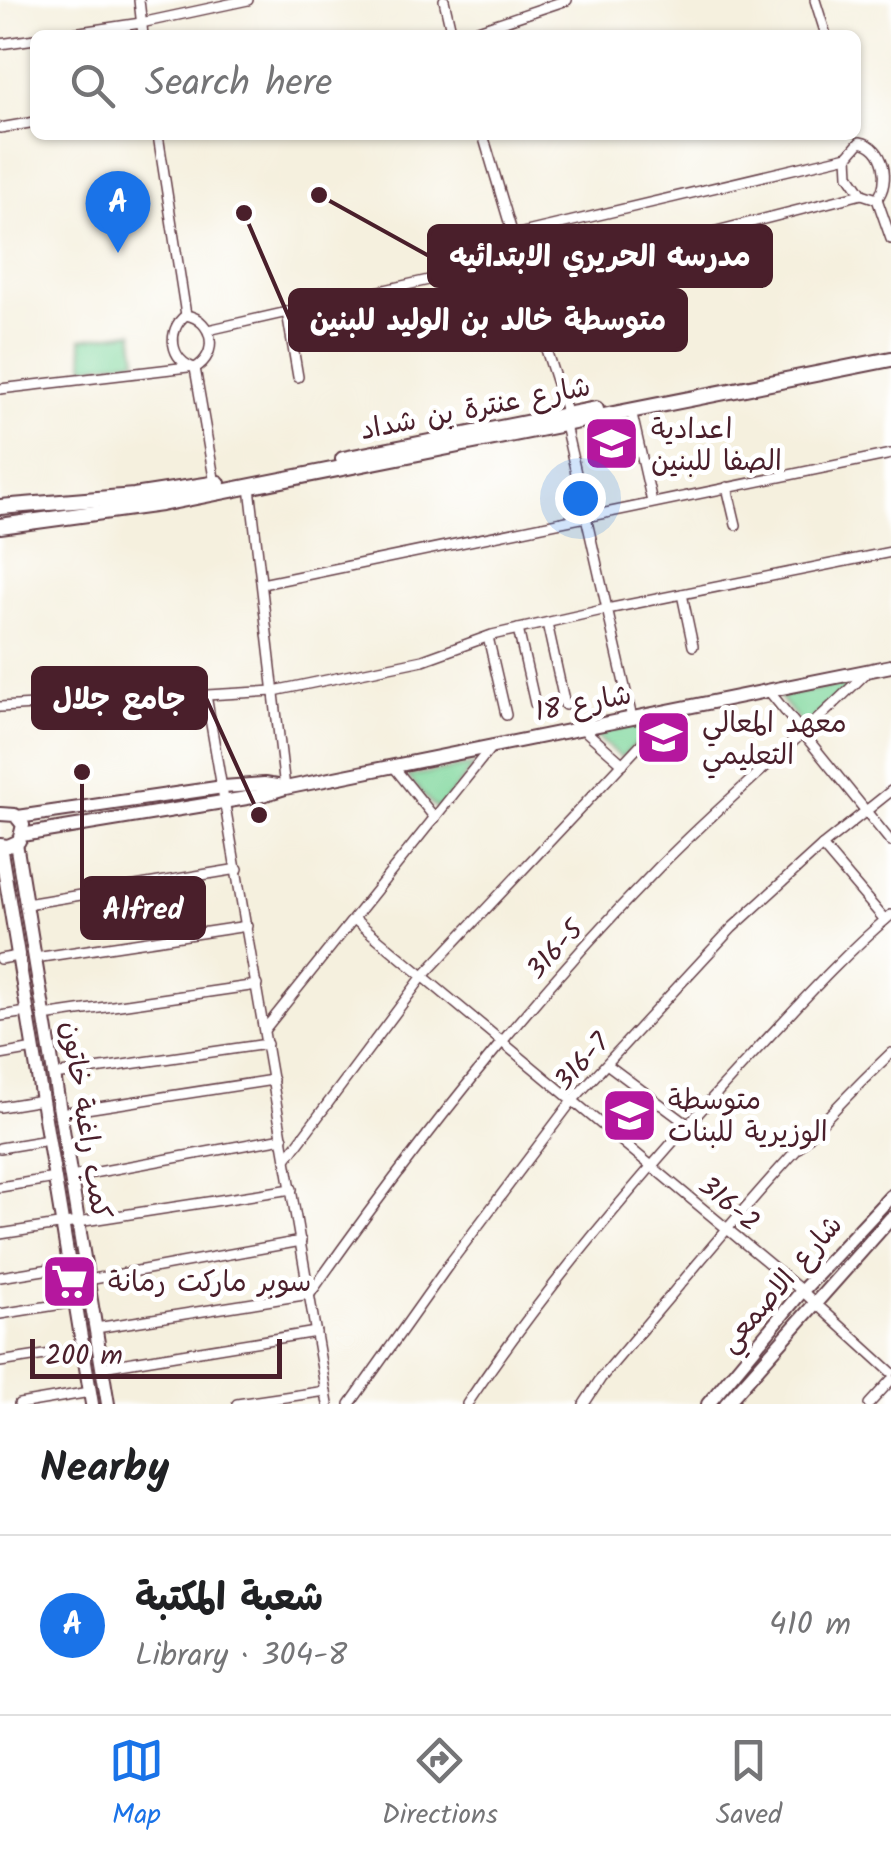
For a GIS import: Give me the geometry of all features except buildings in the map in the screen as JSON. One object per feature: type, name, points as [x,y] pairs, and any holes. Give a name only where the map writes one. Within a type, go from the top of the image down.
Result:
[{"type":"main road","name":"شارع عنترة بن شداد","points":[[68,511],[250,487],[891,349]]},
{"type":"main road","name":"شارع عنترة بن شداد","points":[[68,511],[891,359]]},
{"type":"main road","points":[[0,499],[68,511]]},
{"type":"main road","points":[[0,508],[68,511]]},
{"type":"main road","points":[[0,526],[68,511]]},
{"type":"main road","points":[[0,534],[68,511]]},
{"type":"street","points":[[139,0],[142,30]]},
{"type":"street","points":[[94,30],[248,0]]},
{"type":"street","points":[[444,0],[451,30]]},
{"type":"street","points":[[478,30],[567,0]]},
{"type":"street","points":[[815,0],[824,30]]},
{"type":"street","points":[[0,44],[30,39]]},
{"type":"street","points":[[0,128],[30,123]]},
{"type":"street","points":[[159,140],[186,316]]},
{"type":"street","points":[[484,140],[515,233],[527,242],[533,255],[528,281],[566,420],[632,718]]},
{"type":"street","points":[[860,142],[878,150],[889,166],[887,187],[877,199],[862,194],[528,281],[512,282],[499,264],[498,243],[503,235],[848,156],[860,142]]},
{"type":"street","points":[[848,156],[849,175],[862,194]]},
{"type":"street","points":[[877,199],[891,239]]},
{"type":"street","points":[[208,330],[499,264]]},
{"type":"street","points":[[287,312],[298,377]]},
{"type":"street","points":[[0,389],[191,368],[204,362],[209,354],[208,330],[198,318],[186,316]]},
{"type":"street","points":[[186,316],[177,325],[173,343],[176,354],[191,368],[215,484]]},
{"type":"street","points":[[631,410],[652,502]]},
{"type":"street","points":[[262,584],[891,454]]},
{"type":"street","points":[[250,487],[285,788]]},
{"type":"street","points":[[727,487],[736,525]]},
{"type":"street","points":[[0,706],[274,691],[439,656],[488,636],[518,629],[891,552]]},
{"type":"street","points":[[682,594],[693,646]]},
{"type":"street","points":[[546,623],[565,704]]},
{"type":"street","points":[[518,629],[534,704]]},
{"type":"street","points":[[488,636],[506,715]]},
{"type":"street","name":"شارع 18","points":[[0,846],[19,839],[226,802],[891,666]]},
{"type":"street","name":"316-5","points":[[310,1294],[500,1041],[661,866],[870,670]]},
{"type":"street","points":[[768,690],[891,842]]},
{"type":"street","points":[[206,695],[328,1404]]},
{"type":"street","points":[[287,1158],[423,976],[672,710]]},
{"type":"street","points":[[582,728],[622,764]]},
{"type":"street","points":[[265,1030],[492,746]]},
{"type":"street","points":[[393,766],[435,818]]},
{"type":"street","name":"شارع 18","points":[[18,817],[223,787],[264,784],[285,788]]},
{"type":"street","name":"316-7","points":[[350,1404],[572,1101],[732,928],[822,846],[891,791]]},
{"type":"street","points":[[1,809],[18,817]]},
{"type":"street","name":"كمب راغبة خاتون","points":[[18,817],[22,826],[19,839],[26,904],[108,1404]]},
{"type":"street","name":"كمب راغبة خاتون","points":[[0,846],[5,903],[28,1012],[91,1398]]},
{"type":"street","points":[[467,1404],[492,1367],[687,1124],[888,917],[822,846]]},
{"type":"street","points":[[26,904],[238,869]]},
{"type":"street","name":"316-2","points":[[354,919],[802,1291],[891,1372]]},
{"type":"street","points":[[35,958],[247,926]]},
{"type":"street","points":[[0,959],[18,956]]},
{"type":"street","points":[[44,1016],[257,984]]},
{"type":"street","points":[[0,1016],[28,1012]]},
{"type":"street","points":[[54,1074],[267,1044]]},
{"type":"street","points":[[0,1054],[34,1049]]},
{"type":"street","points":[[584,1404],[601,1378],[848,1094],[891,1054]]},
{"type":"street","points":[[608,1065],[687,1124]]},
{"type":"street","points":[[60,1112],[273,1080]]},
{"type":"street","points":[[0,1106],[42,1100]]},
{"type":"street","points":[[71,1177],[283,1138]]},
{"type":"street","points":[[0,1148],[48,1140]]},
{"type":"street","points":[[0,1187],[55,1178]]},
{"type":"street","points":[[0,1234],[292,1189]]},
{"type":"street","name":"شارع الاصمعي","points":[[708,1404],[802,1291],[891,1196]]},
{"type":"street","name":"شارع الاصمعي","points":[[726,1404],[891,1218]]},
{"type":"street","points":[[88,1280],[301,1241]]},
{"type":"street","points":[[0,1277],[69,1266]]},
{"type":"street","points":[[96,1328],[310,1294]]},
{"type":"street","points":[[0,1314],[75,1302]]},
{"type":"street","points":[[102,1366],[316,1332]]},
{"type":"street","points":[[0,1362],[83,1349]]},
{"type":"street","points":[[869,1404],[891,1380]]},
{"type":"street","points":[[237,1404],[326,1391]]},
{"type":"street","points":[[19,1404],[91,1398]]},
{"type":"green space","points":[[133,332],[137,359],[85,367],[81,339]]},
{"type":"green space","points":[[856,682],[804,727],[779,696]]},
{"type":"green space","points":[[660,721],[621,758],[592,733]]},
{"type":"green space","points":[[475,765],[441,807],[434,807],[407,776]]},
{"type":"place","name":"مدرسه الحريري الابتدائيه","points":[[319,195]]},
{"type":"place","name":"متوسطة خالد بن الوليد للبنين","points":[[244,213]]},
{"type":"place","name":"شعبة المكتبة","points":[[118,253]]},
{"type":"place","name":"اعدادية الصفا للبنين","points":[[612,444]]},
{"type":"place","name":"معهد المعالي التعليمي","points":[[663,738]]},
{"type":"place","name":"Alfred","points":[[82,772]]},
{"type":"place","name":"جامع جلال","points":[[259,815]]},
{"type":"place","name":"متوسطة الوزيرية للبنات","points":[[629,1115]]},
{"type":"place","name":"سوبر ماركت رمانة","points":[[69,1281]]}]
